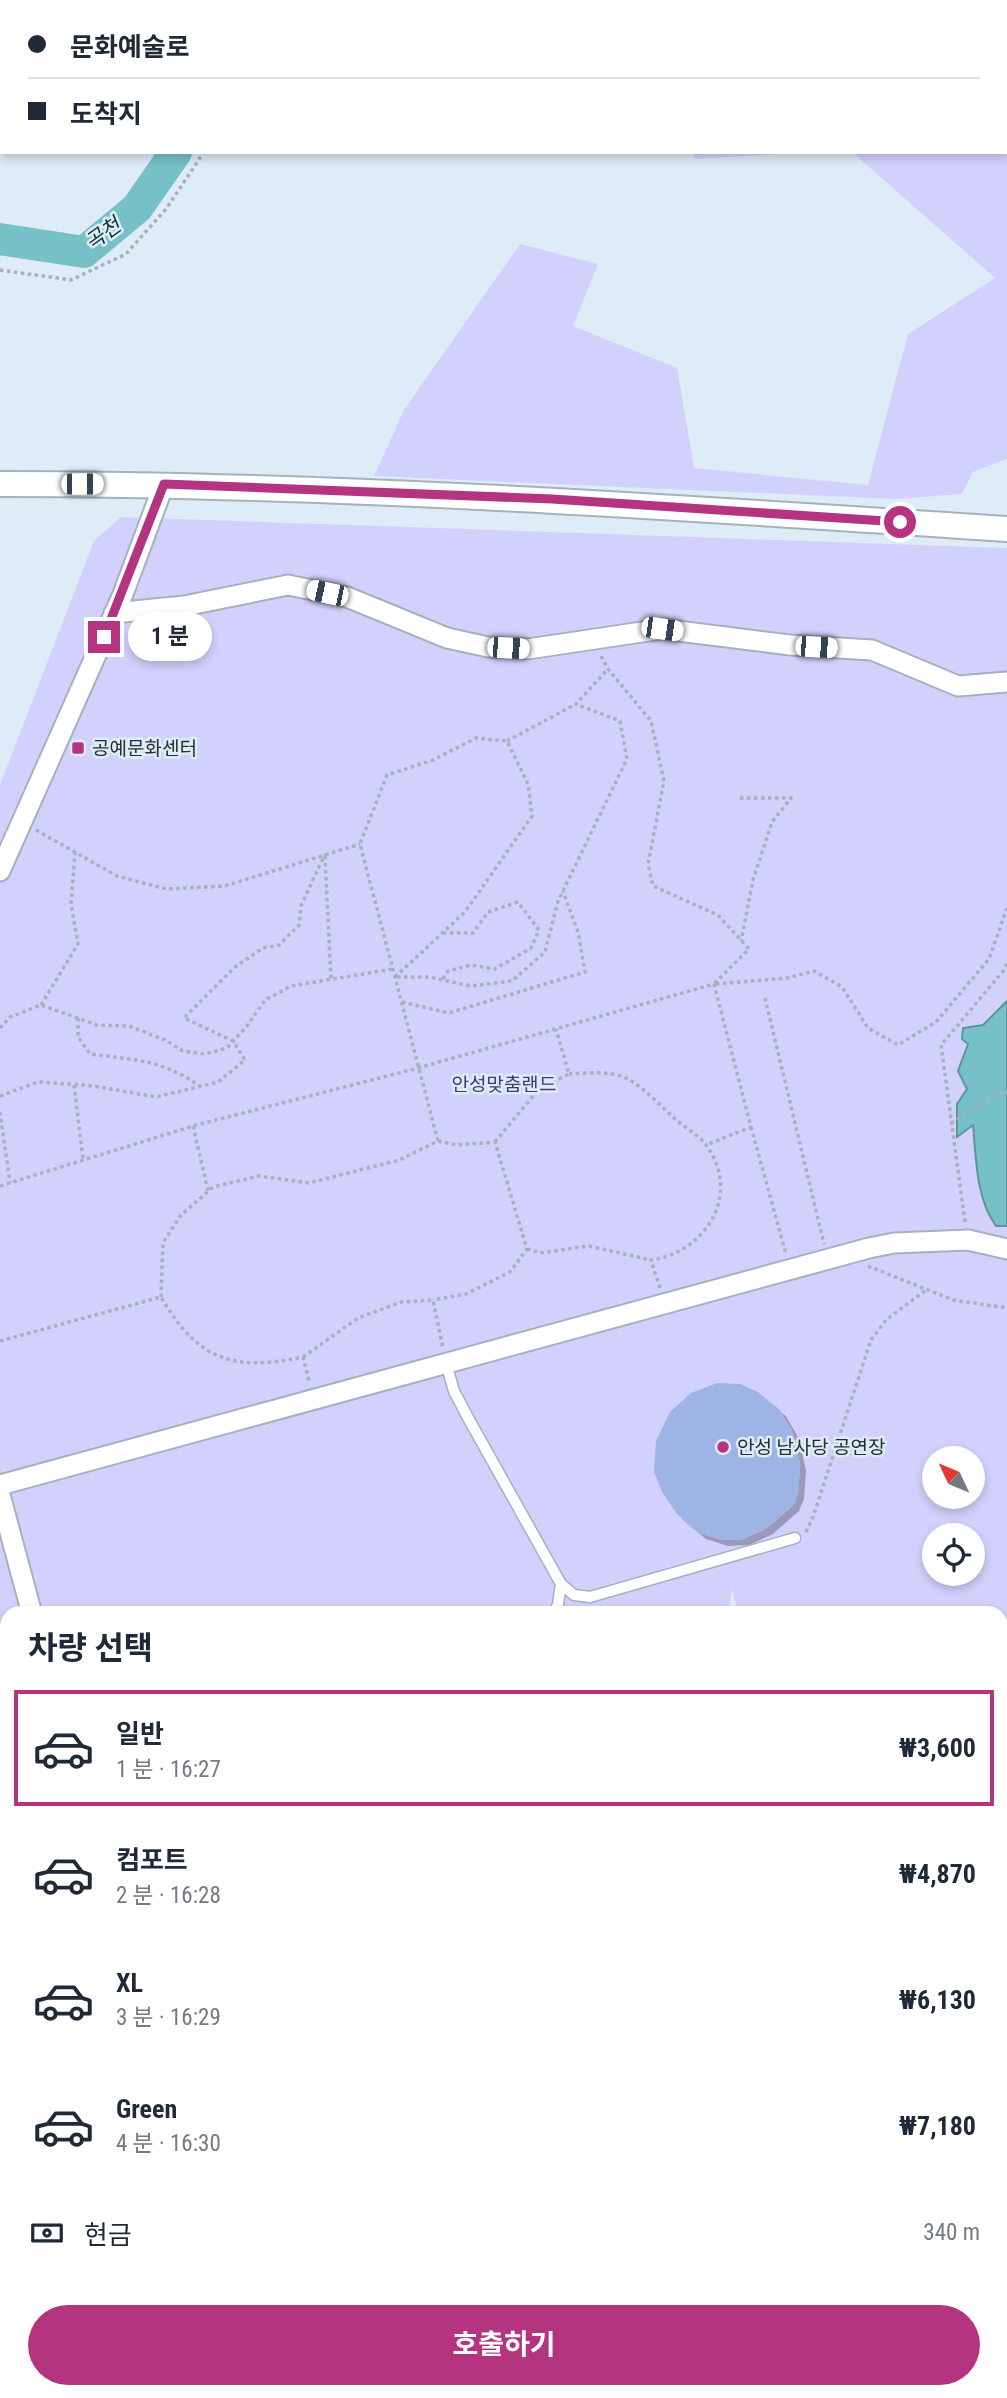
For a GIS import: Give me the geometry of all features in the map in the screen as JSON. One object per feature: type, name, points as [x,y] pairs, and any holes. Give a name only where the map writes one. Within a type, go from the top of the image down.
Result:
[{"type":"street","points":[[0,484],[164,484],[552,499],[1007,529]]},
{"type":"street","points":[[0,871],[114,613],[164,484]]},
{"type":"street","points":[[114,613],[184,606],[288,585],[347,597],[447,638],[488,647],[528,649],[662,629],[790,645],[872,650],[958,686],[1007,682]]},
{"type":"street","points":[[0,1485],[894,1243],[968,1240],[1007,1249]]},
{"type":"street","points":[[0,1495],[30,1606]]},
{"type":"lane","points":[[446,1363],[454,1391],[467,1416],[561,1584],[574,1595],[590,1597],[795,1538]]},
{"type":"lane","points":[[557,1606],[561,1584]]},
{"type":"path","points":[[0,270],[71,280],[126,254],[166,209],[203,154]]},
{"type":"path","points":[[593,641],[608,669],[651,721],[664,781],[648,864],[653,886],[718,915],[749,949],[714,984]]},
{"type":"path","points":[[438,1141],[360,844],[387,775],[433,760],[476,738],[507,741],[576,704],[608,669]]},
{"type":"path","points":[[395,977],[429,977],[471,986],[512,981],[545,952],[558,901],[628,760],[620,721],[576,704]]},
{"type":"path","points":[[395,977],[465,912],[532,816],[528,784],[507,741]]},
{"type":"path","points":[[740,798],[791,798],[772,822],[753,880],[741,941]]},
{"type":"path","points":[[22,822],[117,876],[166,889],[225,886],[360,844]]},
{"type":"path","points":[[0,1028],[10,1017],[41,1005],[78,944],[71,904],[75,852]]},
{"type":"path","points":[[325,854],[331,980]]},
{"type":"path","points":[[0,1096],[38,1082],[156,1097],[218,1082],[245,1060],[233,1041],[184,1018],[234,967],[263,948],[279,945],[299,925],[301,906],[325,854]]},
{"type":"path","points":[[401,1002],[449,1013],[585,972],[578,932],[563,891]]},
{"type":"path","points":[[442,933],[473,933],[488,912],[518,902],[539,930],[531,948],[495,969],[471,965],[448,971],[442,980]]},
{"type":"path","points":[[0,1186],[193,1126],[418,1068],[714,984],[787,978],[814,971],[842,987],[868,1028],[898,1045],[936,1022],[989,958],[1007,908]]},
{"type":"path","points":[[968,1240],[941,1045],[1007,963]]},
{"type":"path","points":[[41,1005],[97,1025],[129,1026],[165,1040],[183,1051],[205,1054],[228,1048],[265,1000],[290,986],[393,970]]},
{"type":"path","points":[[714,984],[790,1269]]},
{"type":"path","points":[[765,998],[828,1259]]},
{"type":"path","points":[[79,1018],[78,1037],[90,1054],[140,1060],[179,1072],[201,1087]]},
{"type":"path","points":[[556,1029],[569,1074]]},
{"type":"path","points":[[598,1072],[626,1078],[706,1144],[720,1174],[722,1199],[713,1222],[691,1245],[661,1259],[651,1260],[589,1246],[540,1253],[527,1249],[510,1272],[466,1294],[401,1302],[358,1318],[303,1357],[275,1363],[243,1364],[216,1356],[192,1340],[161,1297],[163,1243],[181,1215],[213,1187],[259,1176],[309,1183],[398,1160],[438,1141],[457,1145],[495,1142],[539,1089],[569,1074],[598,1072]]},
{"type":"path","points":[[74,1085],[83,1160]]},
{"type":"path","points":[[951,1123],[996,1095],[1007,1092]]},
{"type":"path","points":[[0,1112],[10,1183]]},
{"type":"path","points":[[193,1126],[208,1191]]},
{"type":"path","points":[[706,1144],[751,1128]]},
{"type":"path","points":[[495,1142],[527,1249]]},
{"type":"path","points":[[651,1260],[665,1304]]},
{"type":"path","points":[[862,1264],[953,1300],[1007,1308]]},
{"type":"path","points":[[795,1538],[807,1532],[813,1517],[871,1340],[887,1319],[926,1290]]},
{"type":"path","points":[[0,1341],[161,1297]]},
{"type":"path","points":[[433,1300],[446,1363]]},
{"type":"path","points":[[303,1357],[314,1399]]},
{"type":"green space","points":[[692,154],[778,154],[696,159]]},
{"type":"green space","points":[[854,154],[1007,154],[1007,459],[973,472],[962,494],[896,499],[374,476],[404,410],[520,244],[598,264],[573,326],[677,368],[694,468],[868,485],[908,334],[995,278]]},
{"type":"green space","name":"안성맞춤랜드","points":[[121,517],[1007,548],[1007,1606],[736,1606],[732,1589],[729,1606],[0,1606],[0,785],[94,541]]},
{"type":"shaded area","points":[[1007,1001],[1007,1226],[996,1226],[989,1215],[981,1191],[973,1125],[957,1137],[957,1104],[967,1089],[958,1071],[968,1044],[962,1039],[963,1028],[983,1025]]},
{"type":"building","points":[[717,1383],[740,1384],[758,1392],[780,1410],[793,1433],[800,1465],[798,1493],[793,1505],[767,1528],[743,1539],[722,1540],[700,1533],[677,1514],[662,1492],[654,1472],[656,1441],[670,1412],[691,1393]]},
{"type":"waterway","name":"곡천","points":[[0,239],[84,252],[137,208],[175,154]]},
{"type":"place","name":"공예문화센터","points":[[78,748]]},
{"type":"place","name":"안성 남사당 공연장","points":[[723,1447]]},
{"type":"route","points":[[104,637],[164,484],[552,499],[900,522]]}]
